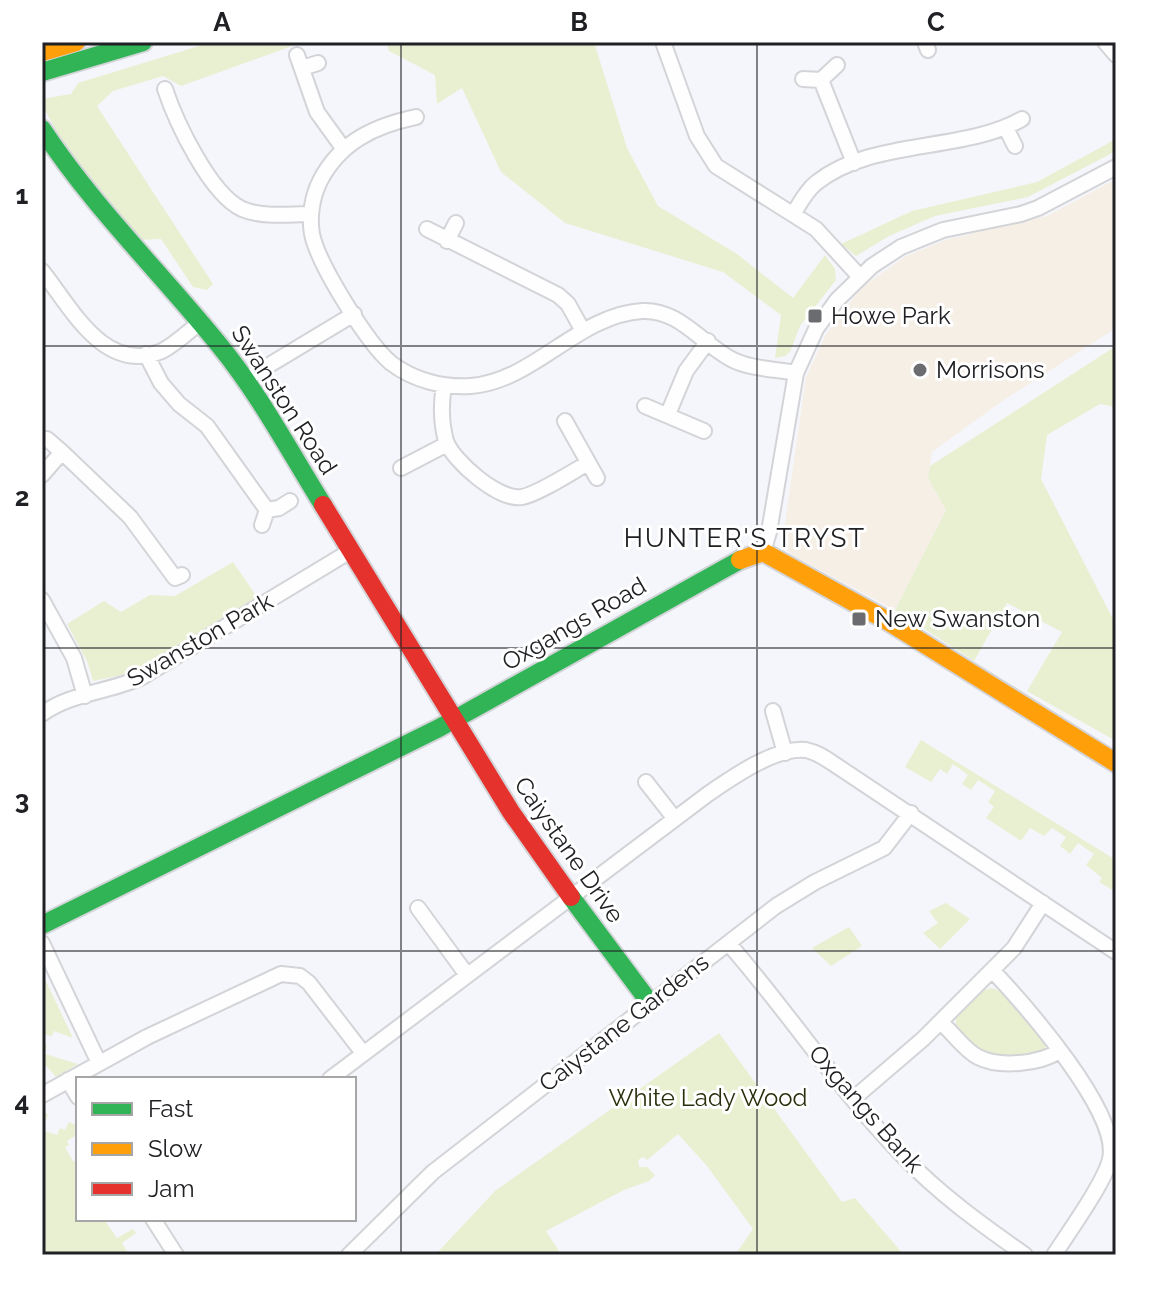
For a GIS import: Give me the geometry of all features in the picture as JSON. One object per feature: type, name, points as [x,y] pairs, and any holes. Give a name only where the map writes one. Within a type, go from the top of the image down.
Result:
[{"type":"main road","points":[[42,52],[76,42]]},
{"type":"main road","points":[[42,72],[143,42]]},
{"type":"main road","name":"Swanston Road","points":[[42,129],[65,168],[99,210],[202,321],[246,379],[455,720]]},
{"type":"main road","points":[[763,552],[874,613],[1116,763]]},
{"type":"main road","name":"Oxgangs Road","points":[[42,925],[455,720],[691,586],[763,552]]},
{"type":"main road","name":"Caiystane Drive","points":[[455,720],[537,852],[650,1003]]},
{"type":"street","points":[[663,42],[706,155],[726,174],[816,229],[860,277]]},
{"type":"street","points":[[318,63],[300,61],[317,112],[343,148]]},
{"type":"street","points":[[803,79],[821,80],[837,65]]},
{"type":"street","points":[[821,80],[854,163]]},
{"type":"street","points":[[165,89],[178,102],[178,126],[227,198],[241,208],[258,214],[311,214]]},
{"type":"street","points":[[416,117],[385,118],[343,148],[328,165],[315,190],[311,214],[312,235],[320,257],[369,338],[391,362],[415,377],[444,385],[473,386],[501,378],[614,316],[644,311],[662,314],[683,323],[730,359],[750,366],[796,373]]},
{"type":"street","points":[[794,213],[814,184],[854,163],[908,148],[1006,128],[1022,119]]},
{"type":"street","points":[[1006,128],[1015,146]]},
{"type":"street","points":[[763,552],[796,373],[816,329],[837,300],[860,277],[901,247],[943,230],[1038,208],[1116,167]]},
{"type":"street","points":[[447,241],[456,223]]},
{"type":"street","points":[[427,229],[558,295],[568,304],[583,331]]},
{"type":"street","points":[[42,271],[92,337],[108,348],[146,354],[162,350],[202,321]]},
{"type":"street","points":[[246,379],[354,314]]},
{"type":"street","points":[[668,414],[686,371],[708,341]]},
{"type":"street","points":[[146,354],[161,383],[179,404],[207,426],[267,510]]},
{"type":"street","points":[[444,385],[443,426],[447,444],[460,461],[508,498],[524,497],[588,463]]},
{"type":"street","points":[[645,406],[704,431]]},
{"type":"street","points":[[565,421],[597,478]]},
{"type":"street","points":[[47,439],[130,517],[175,578],[182,575]]},
{"type":"street","points":[[401,468],[447,444]]},
{"type":"street","points":[[42,475],[62,452]]},
{"type":"street","points":[[267,510],[279,508],[290,501]]},
{"type":"street","points":[[262,525],[267,510]]},
{"type":"street","name":"Swanston Park","points":[[42,714],[64,701],[112,690],[142,677],[352,550]]},
{"type":"street","points":[[42,600],[74,658],[85,696]]},
{"type":"street","points":[[773,711],[785,753]]},
{"type":"street","points":[[333,1077],[570,896],[733,777],[785,753],[802,750],[820,755],[911,813],[1116,952]]},
{"type":"street","points":[[646,782],[675,819]]},
{"type":"street","name":"Caiystane Gardens","points":[[349,1255],[433,1172],[801,889],[881,850],[911,813]]},
{"type":"street","points":[[853,1099],[940,1022],[992,970],[1021,940],[1043,903]]},
{"type":"street","points":[[418,908],[467,975]]},
{"type":"street","points":[[42,943],[99,1063]]},
{"type":"street","name":"Oxgangs Bank","points":[[728,943],[903,1157],[959,1209],[1025,1255]]},
{"type":"street","points":[[992,970],[1031,1013],[1059,1051],[1092,1098],[1112,1140],[1110,1161],[1054,1255]]},
{"type":"street","points":[[42,1095],[240,992],[274,976],[288,974],[300,976],[314,988],[363,1053]]},
{"type":"street","points":[[940,1022],[977,1056],[988,1061],[1036,1061],[1059,1051]]},
{"type":"street","points":[[68,1080],[76,1094]]},
{"type":"street","points":[[154,1221],[176,1255]]},
{"type":"shaded area","points":[[1116,179],[1116,328],[1001,402],[932,452],[928,478],[946,510],[895,610],[792,555],[785,548],[783,536],[806,377],[826,334],[862,287],[906,256],[945,240],[1047,216]]},
{"type":"green space","points":[[212,42],[303,42],[181,86],[163,76],[113,91],[97,106],[213,284],[207,290],[193,287],[161,239],[136,240],[76,166],[42,105],[42,99],[71,94],[78,83]]},
{"type":"green space","points":[[386,42],[594,42],[627,148],[658,206],[737,254],[793,298],[825,255],[835,269],[836,280],[800,326],[790,352],[775,358],[781,315],[723,272],[565,223],[501,172],[462,88],[437,104],[435,75],[389,51]]},
{"type":"green space","points":[[1116,139],[1116,151],[1028,197],[935,216],[889,236],[856,256],[841,244],[912,211],[1037,182]]},
{"type":"green space","points":[[1116,346],[1116,407],[1100,404],[1047,435],[1041,479],[1116,625],[1116,741],[1027,691],[1062,632],[1007,603],[974,661],[895,610],[946,510],[928,478],[930,466]]},
{"type":"green space","points":[[233,562],[257,597],[131,673],[93,681],[87,661],[67,624],[104,601],[121,612],[150,595],[175,596]]},
{"type":"green space","points":[[921,740],[1116,860],[1116,892],[1099,882],[1102,878],[1086,865],[1094,854],[1078,843],[1070,854],[1060,846],[1066,837],[1052,828],[1044,836],[1030,828],[1021,841],[986,818],[994,807],[988,802],[995,791],[978,780],[971,790],[962,784],[968,775],[953,764],[947,774],[940,769],[931,782],[905,767]]},
{"type":"green space","points":[[946,903],[970,919],[940,949],[923,933],[938,923],[929,911]]},
{"type":"green space","points":[[849,927],[862,946],[831,966],[812,948]]},
{"type":"green space","points":[[42,973],[73,1038],[54,1031],[52,1036],[45,1035],[42,1043]]},
{"type":"green space","points":[[991,988],[1016,1003],[1046,1047],[1031,1055],[1004,1058],[987,1054],[967,1039],[956,1027],[956,1017],[981,991]]},
{"type":"green space","name":"White Lady Wood","points":[[719,1033],[842,1202],[855,1198],[904,1255],[735,1255],[753,1229],[707,1166],[678,1134],[647,1160],[643,1157],[638,1160],[639,1167],[647,1167],[655,1175],[649,1181],[624,1190],[546,1231],[559,1251],[554,1255],[435,1255],[495,1191]]},
{"type":"green space","points":[[42,1043],[47,1045],[45,1054],[78,1064],[56,1077],[42,1061]]},
{"type":"green space","points":[[42,1111],[48,1114],[42,1130]]},
{"type":"green space","points":[[69,1122],[76,1125],[76,1135],[67,1141],[69,1145],[65,1147],[76,1161],[76,1221],[105,1221],[117,1238],[133,1229],[136,1233],[122,1243],[129,1255],[42,1255],[42,1130],[57,1135],[60,1128],[65,1130]]},
{"type":"traffic: fast","points":[[42,72],[143,42]]},
{"type":"traffic: fast","points":[[42,129],[106,213],[235,365],[323,505]]},
{"type":"traffic: fast","points":[[42,925],[439,728],[740,560]]},
{"type":"traffic: fast","points":[[571,897],[650,1003]]},
{"type":"traffic: slow","points":[[42,52],[76,42]]},
{"type":"traffic: slow","points":[[740,560],[763,552],[886,620],[1116,763]]},
{"type":"traffic: jam","points":[[323,505],[511,812],[571,897]]},
{"type":"place","name":"Howe Park","points":[[815,316]]},
{"type":"place","name":"Morrisons","points":[[920,370]]},
{"type":"place","name":"New Swanston","points":[[859,619]]},
{"type":"district","name":"HUNTER'S TRYST","points":[[745,538]]}]
